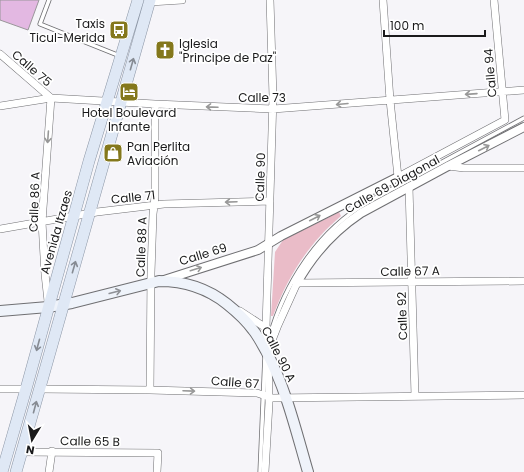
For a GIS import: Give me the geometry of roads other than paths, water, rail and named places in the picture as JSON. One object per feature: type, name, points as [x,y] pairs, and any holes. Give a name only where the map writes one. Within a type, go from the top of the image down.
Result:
[{"type":"main road","points":[[16,472],[150,1]]},
{"type":"main road","name":"Avenida Itzaes","points":[[2,472],[3,460],[26,389],[89,161],[108,101],[121,56],[123,42],[135,5]]},
{"type":"main road","name":"Calle 90 A","points":[[155,282],[178,282],[194,286],[211,293],[220,298],[237,312],[253,329],[267,350],[282,385],[308,472]]},
{"type":"main road","name":"Calle 69","points":[[0,311],[63,305],[155,282]]},
{"type":"street","points":[[150,1],[182,0]]},
{"type":"street","name":"Calle 90","points":[[268,398],[266,328],[273,109],[270,0]]},
{"type":"street","points":[[383,0],[390,100],[398,177]]},
{"type":"street","name":"Calle 94","points":[[398,177],[504,120],[494,0]]},
{"type":"street","name":"Calle 75","points":[[0,54],[50,98]]},
{"type":"street","name":"Calle 73","points":[[0,106],[50,98],[273,109],[524,90]]},
{"type":"street","name":"Calle 86 A","points":[[48,307],[42,222],[50,98]]},
{"type":"street","name":"Calle 88 A","points":[[150,390],[155,282],[155,104]]},
{"type":"street","name":"Calle 69 Diagonal","points":[[267,350],[303,271],[343,226],[360,214],[524,127]]},
{"type":"street","points":[[448,166],[464,168],[524,168]]},
{"type":"street","name":"Calle 69","points":[[155,282],[258,250],[280,236],[398,177]]},
{"type":"street","name":"Calle 92","points":[[410,187],[415,396]]},
{"type":"street","name":"Calle 71","points":[[0,229],[89,213],[164,204],[270,201]]},
{"type":"street","name":"Calle 67 A","points":[[297,283],[524,280]]},
{"type":"street","points":[[220,298],[266,328]]},
{"type":"street","points":[[0,388],[26,389]]},
{"type":"street","name":"Calle 67","points":[[40,389],[257,393],[268,398],[524,395]]},
{"type":"street","points":[[265,472],[268,398]]},
{"type":"street","name":"Calle 65 B","points":[[22,452],[158,453],[157,472]]},
{"type":"street","points":[[49,472],[52,452]]},
{"type":"lane","points":[[49,0],[40,24],[121,56]]},
{"type":"lane","points":[[267,350],[276,319],[290,286],[314,249],[336,224],[364,204],[524,118]]},
{"type":"lane","points":[[260,472],[268,398]]},
{"type":"place","name":"Taxis Ticul-Merida","points":[[119,30]]},
{"type":"place","name":"Iglesia \"Principe de Paz\"","points":[[165,50]]},
{"type":"place","name":"Hotel Boulevard Infante","points":[[129,92]]},
{"type":"place","name":"Pan Perlita Aviación","points":[[113,153]]}]
